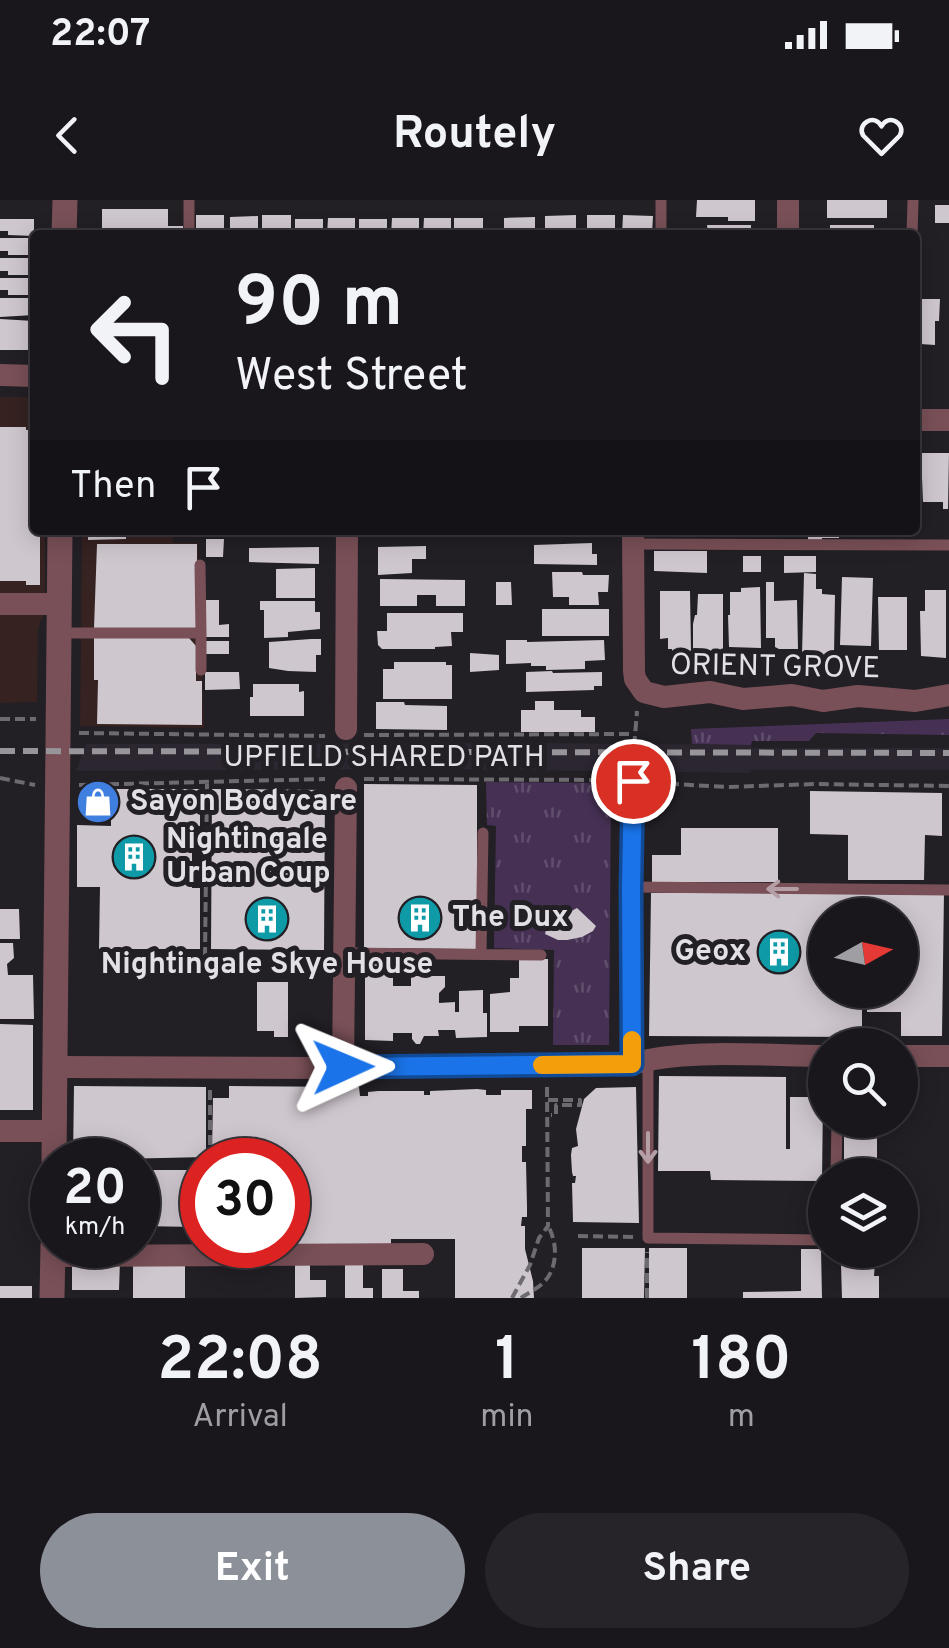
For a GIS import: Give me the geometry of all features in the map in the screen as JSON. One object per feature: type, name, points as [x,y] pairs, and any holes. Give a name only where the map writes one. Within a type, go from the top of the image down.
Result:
[{"type":"street","points":[[64,230],[65,200]]},
{"type":"street","points":[[788,200],[788,230]]},
{"type":"street","points":[[0,376],[30,376]]},
{"type":"street","points":[[920,420],[949,420]]},
{"type":"street","points":[[54,1138],[60,535]]},
{"type":"street","points":[[347,535],[347,733]]},
{"type":"street","name":"ORIENT GROVE","points":[[633,537],[634,671],[644,692],[664,696],[710,692],[743,699],[792,695],[822,701],[858,696],[915,701],[949,695]]},
{"type":"street","points":[[0,604],[60,604]]},
{"type":"street","points":[[633,781],[631,888],[640,1061]]},
{"type":"street","points":[[343,1067],[346,782]]},
{"type":"street","points":[[55,1068],[343,1067],[808,1056]]},
{"type":"street","points":[[918,1056],[949,1056]]},
{"type":"street","points":[[0,1131],[54,1130]]},
{"type":"street","points":[[160,1251],[423,1254]]},
{"type":"street","points":[[52,1298],[53,1268]]},
{"type":"lane","points":[[189,200],[189,230]]},
{"type":"lane","points":[[661,200],[661,230]]},
{"type":"lane","points":[[912,230],[913,200]]},
{"type":"lane","points":[[633,537],[949,545]]},
{"type":"lane","points":[[200,566],[201,670]]},
{"type":"lane","points":[[59,633],[200,632]]},
{"type":"lane","points":[[482,954],[483,833]]},
{"type":"lane","points":[[631,888],[949,890]]},
{"type":"lane","points":[[343,953],[540,954]]},
{"type":"lane","points":[[640,1061],[648,1238],[808,1240]]},
{"type":"path","points":[[633,781],[636,713],[644,692]]},
{"type":"path","points":[[0,719],[40,720]]},
{"type":"path","points":[[83,732],[634,734]]},
{"type":"path","name":"UPFIELD SHARED PATH","points":[[0,778],[23,784],[57,785],[633,781],[728,786],[949,786]]},
{"type":"path","points":[[204,957],[207,782]]},
{"type":"path","points":[[210,1082],[210,1138]]},
{"type":"path","points":[[521,1298],[548,1280],[554,1259],[555,1239],[548,1226],[548,1115],[548,1100],[580,1100],[580,1105],[556,1105],[556,1115],[548,1115]]},
{"type":"path","points":[[512,1298],[548,1226]]},
{"type":"path","points":[[578,1236],[648,1238],[646,1298]]},
{"type":"shaded area","points":[[0,397],[30,397],[30,535],[45,535],[45,610],[38,629],[37,702],[0,703]]},
{"type":"shaded area","points":[[82,535],[172,535],[173,543],[198,543],[204,728],[80,726]]},
{"type":"shaded area","points":[[543,743],[949,748],[949,770],[76,771],[86,744]]},
{"type":"green space","points":[[949,719],[949,735],[816,733],[809,741],[692,744],[691,729]]},
{"type":"green space","points":[[486,782],[611,783],[609,1045],[553,1045],[554,950],[494,948],[496,826],[487,825]]},
{"type":"building","points":[[697,200],[755,200],[755,221],[696,217]]},
{"type":"building","points":[[827,200],[887,200],[887,218],[827,218]]},
{"type":"building","points":[[935,205],[949,205],[949,223],[935,223]]},
{"type":"building","points":[[102,209],[168,209],[168,226],[183,226],[183,230],[102,230]]},
{"type":"building","points":[[196,215],[224,215],[224,230],[196,230]]},
{"type":"building","points":[[262,215],[291,215],[291,230],[262,230]]},
{"type":"building","points":[[576,215],[576,230],[545,230],[545,216]]},
{"type":"building","points":[[587,215],[615,215],[615,230],[587,230]]},
{"type":"building","points":[[623,215],[653,216],[652,230],[622,230]]},
{"type":"building","points":[[258,216],[258,230],[230,230],[230,217]]},
{"type":"building","points":[[535,217],[535,230],[504,230],[504,218]]},
{"type":"building","points":[[328,218],[355,218],[355,230],[327,230]]},
{"type":"building","points":[[392,218],[419,218],[419,230],[391,230]]},
{"type":"building","points":[[424,218],[451,218],[451,230],[423,230]]},
{"type":"building","points":[[454,218],[483,218],[483,230],[454,230]]},
{"type":"building","points":[[0,219],[34,219],[30,236],[0,231]]},
{"type":"building","points":[[295,219],[323,219],[323,230],[295,230]]},
{"type":"building","points":[[359,219],[387,219],[387,230],[359,230]]},
{"type":"building","points":[[707,225],[751,225],[751,230],[708,230]]},
{"type":"building","points":[[830,225],[874,225],[874,230],[830,230]]},
{"type":"building","points":[[0,238],[30,238],[30,255],[0,251]]},
{"type":"building","points":[[0,258],[30,258],[30,275],[0,271]]},
{"type":"building","points":[[0,278],[30,278],[30,295],[8,295],[8,290],[0,290]]},
{"type":"building","points":[[0,298],[30,298],[30,315],[0,317]]},
{"type":"building","points":[[920,299],[940,299],[935,345],[920,344]]},
{"type":"building","points":[[0,319],[30,321],[30,350],[0,350]]},
{"type":"building","points":[[0,427],[26,427],[30,535],[40,535],[40,585],[0,581]]},
{"type":"building","points":[[921,453],[949,453],[948,509],[943,509],[943,502],[923,502]]},
{"type":"building","points":[[88,535],[126,535],[126,539],[88,540]]},
{"type":"building","points":[[808,535],[839,535],[839,538],[808,541]]},
{"type":"building","points":[[206,539],[224,539],[223,557],[206,557]]},
{"type":"building","points":[[592,543],[597,565],[534,564],[534,545]]},
{"type":"building","points":[[97,544],[197,544],[197,628],[94,628]]},
{"type":"building","points":[[426,546],[426,559],[412,559],[412,573],[378,575],[378,547]]},
{"type":"building","points":[[319,547],[319,564],[249,562],[249,548]]},
{"type":"building","points":[[654,551],[707,551],[707,573],[654,571]]},
{"type":"building","points":[[743,556],[761,556],[761,572],[743,572]]},
{"type":"building","points":[[784,556],[816,556],[816,572],[784,573]]},
{"type":"building","points":[[315,568],[315,598],[276,598],[276,569]]},
{"type":"building","points":[[552,572],[609,575],[608,592],[598,592],[599,605],[569,605],[569,597],[553,597]]},
{"type":"building","points":[[804,573],[816,574],[816,589],[822,589],[822,594],[835,595],[834,655],[802,655]]},
{"type":"building","points":[[842,577],[873,578],[871,646],[840,645]]},
{"type":"building","points":[[380,579],[465,580],[465,606],[436,606],[436,595],[417,595],[417,606],[380,606]]},
{"type":"building","points":[[496,582],[511,582],[512,605],[496,605]]},
{"type":"building","points":[[766,582],[774,582],[774,601],[797,600],[798,649],[779,649],[775,647],[775,638],[766,638]]},
{"type":"building","points":[[760,587],[761,648],[729,647],[730,592]]},
{"type":"building","points":[[925,590],[946,590],[946,658],[921,656],[920,611],[925,611]]},
{"type":"building","points":[[660,591],[690,591],[691,651],[672,651],[668,649],[668,638],[660,639]]},
{"type":"building","points":[[698,594],[723,594],[723,651],[707,651],[707,657],[695,656],[693,651]]},
{"type":"building","points":[[878,597],[907,597],[907,650],[879,650]]},
{"type":"building","points":[[206,600],[219,600],[219,625],[229,624],[229,637],[206,637]]},
{"type":"building","points":[[260,601],[315,601],[320,629],[264,638],[264,610],[260,610]]},
{"type":"building","points":[[542,609],[609,609],[609,636],[542,636]]},
{"type":"building","points":[[387,613],[463,613],[463,632],[451,632],[452,646],[382,649],[377,631],[387,631]]},
{"type":"building","points":[[94,637],[189,638],[196,646],[196,681],[202,681],[202,725],[97,724]]},
{"type":"building","points":[[321,639],[316,672],[269,668],[269,642]]},
{"type":"building","points":[[506,640],[604,640],[605,660],[585,661],[585,669],[546,670],[546,666],[531,663],[506,664]]},
{"type":"building","points":[[206,641],[229,641],[229,654],[206,654]]},
{"type":"building","points":[[470,653],[499,655],[499,670],[470,672]]},
{"type":"building","points":[[394,662],[452,665],[452,699],[383,699],[383,669],[394,669]]},
{"type":"building","points":[[205,672],[239,672],[240,689],[205,690]]},
{"type":"building","points":[[526,672],[602,672],[602,686],[594,686],[594,690],[526,692]]},
{"type":"building","points":[[253,684],[299,684],[299,692],[304,691],[304,716],[250,716]]},
{"type":"building","points":[[535,701],[554,701],[554,710],[581,710],[581,717],[595,717],[595,732],[521,732],[521,710],[535,710]]},
{"type":"building","points":[[376,702],[447,706],[447,730],[376,729]]},
{"type":"building","points":[[364,784],[477,785],[477,949],[364,948]]},
{"type":"building","points":[[91,789],[200,789],[200,826],[192,826],[192,888],[200,888],[200,949],[99,949],[100,887],[77,887],[77,825],[111,826],[111,815],[91,815]]},
{"type":"building","points":[[212,789],[325,790],[324,950],[211,949]]},
{"type":"building","points":[[810,791],[942,793],[942,836],[925,835],[924,880],[848,880],[848,835],[810,834]]},
{"type":"building","points":[[681,828],[778,828],[778,882],[652,882],[652,855],[681,855]]},
{"type":"building","points":[[944,892],[942,1036],[918,1036],[918,1028],[901,1028],[901,1012],[867,1012],[867,1008],[918,1008],[918,898],[808,898],[808,1008],[862,1008],[862,1028],[808,1028],[808,1037],[649,1036],[651,893]]},
{"type":"building","points":[[577,908],[596,926],[593,931],[567,940],[545,934],[550,915],[564,915]]},
{"type":"building","points":[[0,909],[19,909],[20,939],[0,939]]},
{"type":"building","points":[[0,943],[13,943],[14,958],[7,964],[8,975],[33,975],[34,1019],[0,1019]]},
{"type":"building","points":[[519,959],[548,959],[548,1026],[490,1032],[490,994],[510,992],[510,978],[519,978]]},
{"type":"building","points":[[365,960],[393,960],[393,986],[411,986],[411,976],[445,976],[439,1003],[455,1002],[455,1012],[459,1012],[459,991],[483,990],[487,1037],[456,1038],[455,1030],[438,1030],[439,1036],[424,1036],[420,1044],[412,1039],[412,1033],[393,1033],[393,1041],[365,1040]]},
{"type":"building","points":[[257,982],[288,982],[288,1037],[274,1037],[274,1031],[257,1031]]},
{"type":"building","points":[[0,1024],[33,1025],[33,1110],[0,1110]]},
{"type":"building","points":[[659,1076],[786,1077],[786,1149],[790,1149],[790,1097],[808,1097],[808,1138],[823,1138],[822,1158],[808,1158],[808,1181],[711,1180],[710,1171],[658,1171]]},
{"type":"building","points":[[74,1086],[206,1087],[206,1138],[180,1138],[180,1158],[160,1158],[160,1138],[73,1138]]},
{"type":"building","points":[[229,1086],[359,1087],[360,1096],[378,1091],[424,1091],[424,1095],[430,1095],[430,1091],[477,1089],[486,1090],[486,1095],[501,1095],[501,1090],[532,1090],[532,1109],[526,1109],[526,1146],[522,1146],[527,1217],[522,1217],[521,1226],[525,1226],[534,1298],[455,1298],[455,1239],[391,1239],[391,1247],[310,1245],[310,1138],[212,1138],[213,1098],[229,1098]]},
{"type":"building","points":[[636,1087],[639,1223],[573,1222],[572,1183],[576,1176],[571,1155],[572,1148],[578,1146],[576,1129],[584,1099],[596,1088]]},
{"type":"building","points":[[844,1138],[877,1138],[877,1158],[844,1158]]},
{"type":"building","points":[[160,1170],[180,1170],[180,1227],[160,1226]]},
{"type":"building","points":[[582,1248],[645,1248],[644,1298],[582,1298]]},
{"type":"building","points":[[649,1248],[687,1248],[687,1298],[649,1298]]},
{"type":"building","points":[[801,1249],[808,1249],[808,1268],[821,1268],[822,1298],[743,1298],[743,1292],[801,1291]]},
{"type":"building","points":[[160,1261],[180,1261],[180,1268],[185,1268],[185,1298],[133,1298],[133,1268],[160,1268]]},
{"type":"building","points":[[345,1265],[363,1265],[363,1288],[373,1288],[373,1298],[345,1298]]},
{"type":"building","points":[[72,1268],[120,1268],[119,1290],[72,1290]]},
{"type":"building","points":[[295,1268],[310,1268],[310,1280],[326,1280],[326,1297],[295,1298]]},
{"type":"building","points":[[841,1268],[875,1268],[874,1276],[879,1276],[879,1298],[842,1298]]},
{"type":"building","points":[[382,1269],[403,1269],[403,1291],[419,1291],[419,1298],[382,1298]]},
{"type":"building","points":[[0,1286],[32,1286],[32,1298],[0,1298]]},
{"type":"railway","points":[[0,751],[949,753]]},
{"type":"slow traffic","points":[[542,1065],[632,1064],[632,1040]]},
{"type":"place","name":"Sayon Bodycare","points":[[98,802]]},
{"type":"place","name":"Nightingale Urban Coup","points":[[134,857]]},
{"type":"place","name":"The Dux","points":[[420,918]]},
{"type":"place","name":"Nightingale Skye House","points":[[267,919]]},
{"type":"place","name":"Geox","points":[[779,952]]},
{"type":"route","points":[[343,1067],[632,1064],[633,781]]}]
